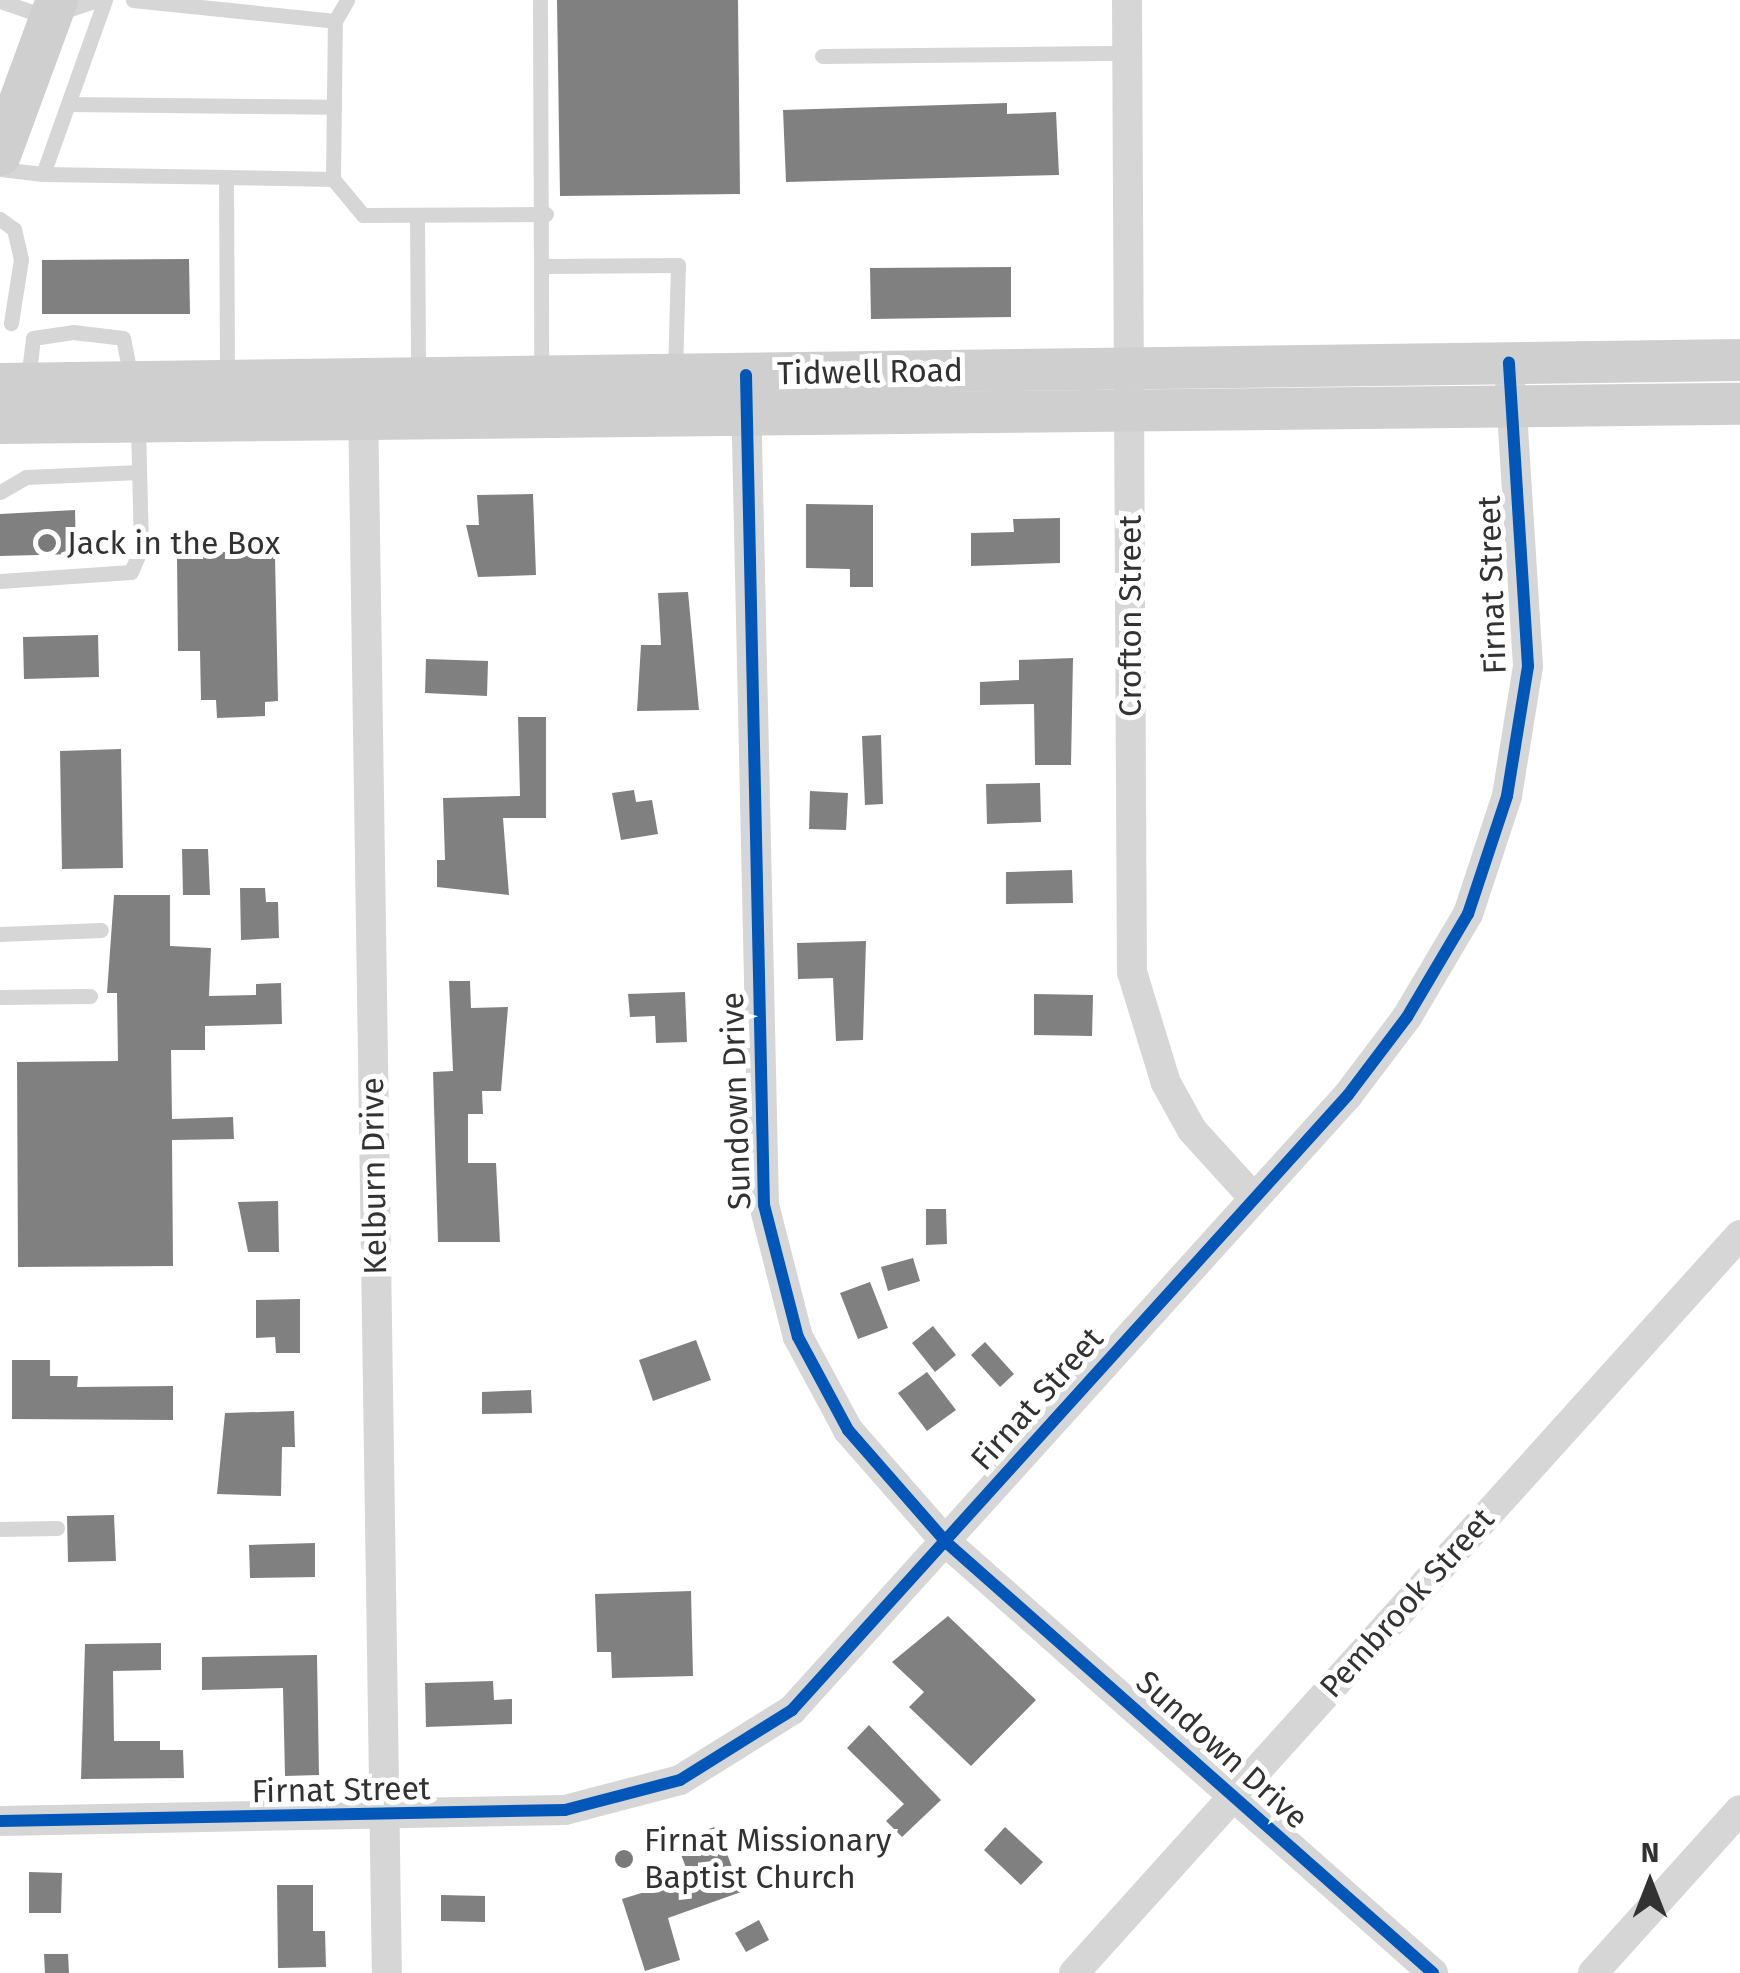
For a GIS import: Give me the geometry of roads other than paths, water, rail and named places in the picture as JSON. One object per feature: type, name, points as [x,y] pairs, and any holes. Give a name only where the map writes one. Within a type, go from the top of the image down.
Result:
[{"type":"main road","points":[[0,155],[52,9]]},
{"type":"main road","name":"Tidwell Road","points":[[0,423],[134,402],[227,380],[676,376],[746,394],[1129,411],[1510,383],[1740,360]]},
{"type":"main road","name":"Tidwell Road","points":[[18,371],[134,402],[363,422],[1130,367],[1510,383],[1740,404]]},
{"type":"street","name":"Crofton Street","points":[[1127,0],[1132,972],[1166,1084],[1192,1130],[1253,1197]]},
{"type":"street","name":"Kelburn Drive","points":[[362,379],[387,1973]]},
{"type":"street","name":"Firnat Street","points":[[0,1821],[384,1819],[565,1810],[680,1780],[792,1710],[947,1543],[1408,1017],[1468,914],[1507,796],[1528,666],[1510,383]]},
{"type":"street","name":"Sundown Drive","points":[[746,394],[764,1205],[798,1336],[848,1430],[947,1543],[1433,1973]]},
{"type":"street","name":"Pembrook Street","points":[[1074,1973],[1740,1234]]},
{"type":"street","points":[[1593,1973],[1740,1810]]},
{"type":"lane","points":[[0,1],[52,9],[98,0]]},
{"type":"lane","points":[[43,174],[105,0]]},
{"type":"lane","points":[[132,0],[336,21]]},
{"type":"lane","points":[[347,0],[336,21],[332,179],[364,215],[546,214]]},
{"type":"lane","points":[[540,0],[546,214],[541,377]]},
{"type":"lane","points":[[822,56],[1129,53]]},
{"type":"lane","points":[[68,104],[334,107]]},
{"type":"lane","points":[[0,168],[43,174],[332,179]]},
{"type":"lane","points":[[226,177],[227,380]]},
{"type":"lane","points":[[417,215],[418,378]]},
{"type":"lane","points":[[0,218],[14,228],[20,258],[5,322],[18,371]]},
{"type":"lane","points":[[545,266],[678,265],[676,376]]},
{"type":"lane","points":[[0,581],[131,572],[141,548],[134,402]]},
{"type":"lane","points":[[0,492],[26,478],[139,472]]},
{"type":"lane","points":[[0,934],[101,930]]},
{"type":"lane","points":[[0,997],[90,996]]},
{"type":"lane","points":[[0,1530],[57,1528]]},
{"type":"place","name":"Jack in the Box","points":[[47,543]]},
{"type":"place","name":"Firnat Missionary Baptist Church","points":[[624,1859]]}]
